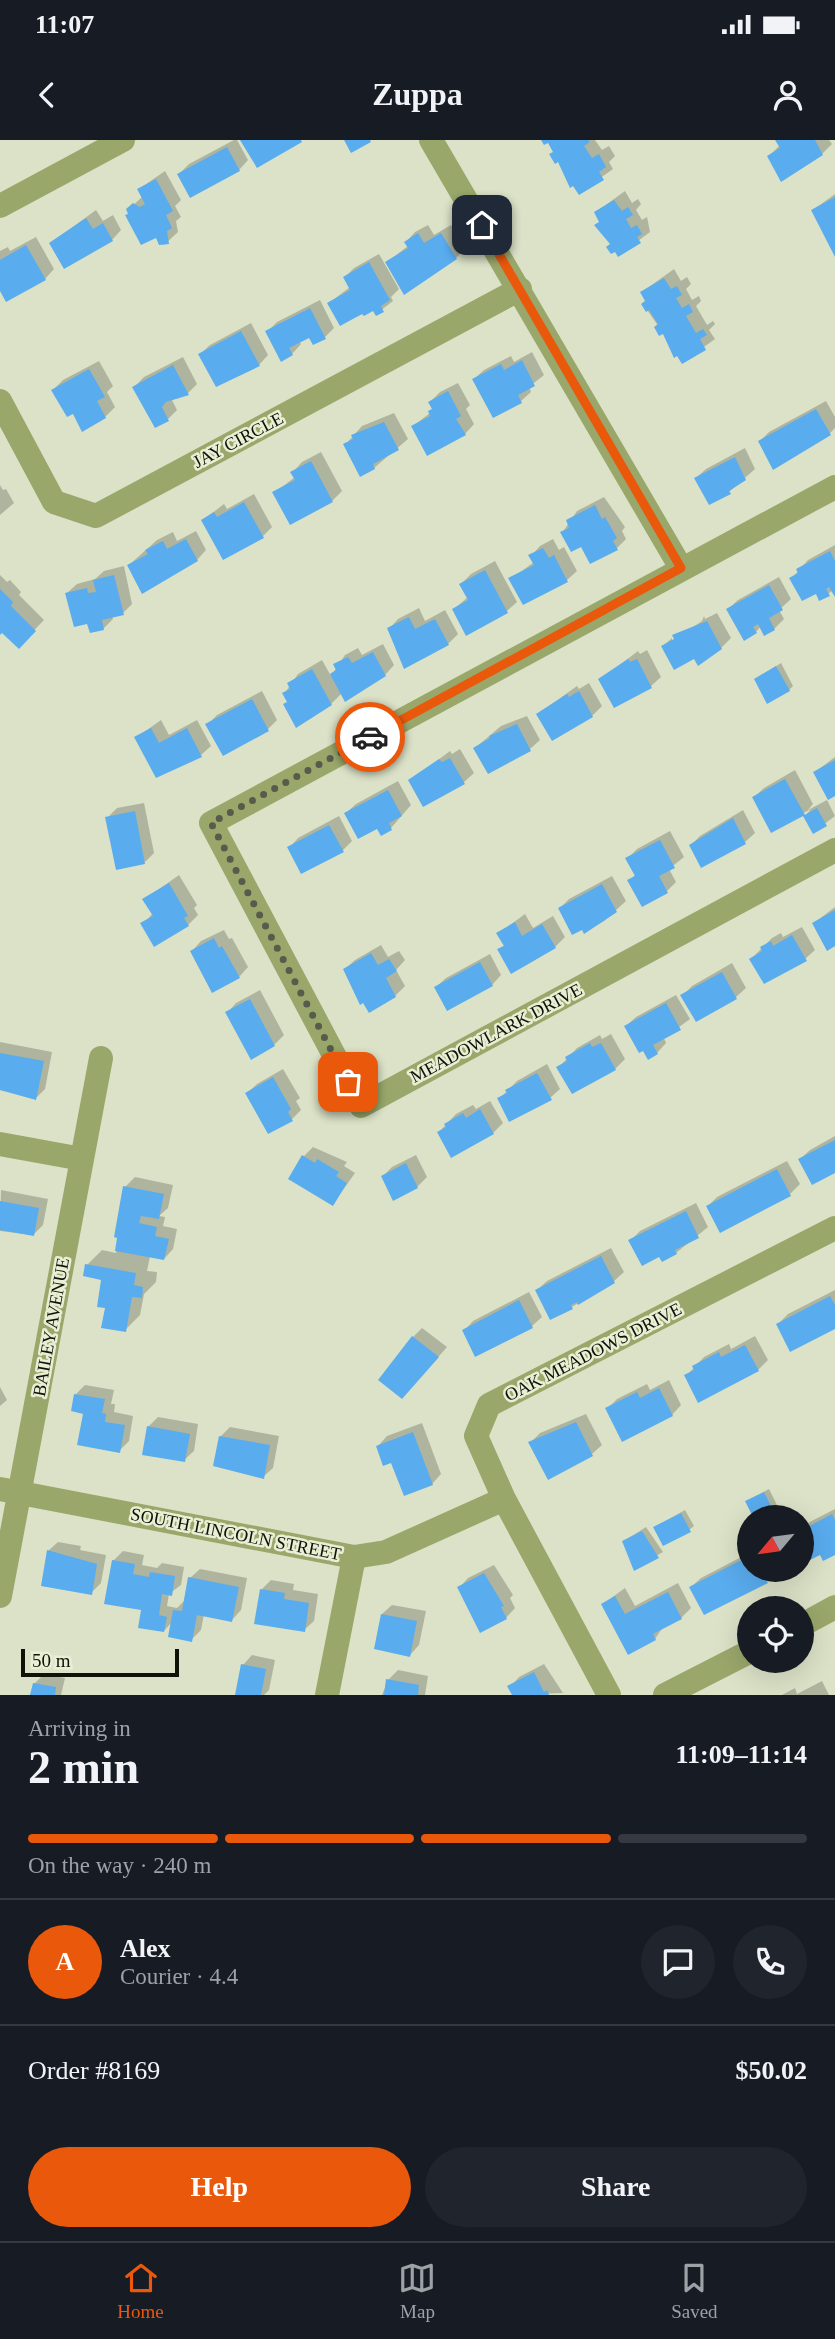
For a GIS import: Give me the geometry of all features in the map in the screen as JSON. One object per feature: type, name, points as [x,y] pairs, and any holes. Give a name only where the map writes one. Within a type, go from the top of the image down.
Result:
[{"type":"street","points":[[0,206],[123,140]]},
{"type":"street","points":[[431,140],[681,568]]},
{"type":"street","name":"JAY CIRCLE","points":[[0,401],[54,502],[96,516],[520,289]]},
{"type":"street","name":"MEADOWLARK DRIVE","points":[[835,487],[211,823],[361,1106],[835,850]]},
{"type":"street","name":"BAILEY AVENUE","points":[[0,1596],[10,1492],[82,1159],[101,1058]]},
{"type":"street","points":[[0,1144],[82,1159]]},
{"type":"street","name":"OAK MEADOWS DRIVE","points":[[609,1695],[504,1499],[476,1436],[489,1405],[835,1228]]},
{"type":"street","name":"SOUTH LINCOLN STREET","points":[[10,1492],[354,1557],[386,1552],[504,1499]]},
{"type":"street","points":[[327,1695],[354,1557]]},
{"type":"street","points":[[814,1618],[835,1607]]},
{"type":"street","points":[[665,1695],[737,1658]]},
{"type":"building","points":[[240,140],[301,140],[302,142],[257,168]]},
{"type":"building","points":[[344,140],[370,140],[371,142],[351,153]]},
{"type":"building","points":[[541,140],[588,140],[590,142],[584,146],[592,158],[599,154],[606,167],[599,172],[604,180],[579,195],[573,186],[570,188],[558,162],[555,164],[549,154],[553,152],[548,143],[544,145]]},
{"type":"building","points":[[775,140],[815,140],[823,155],[781,182],[767,156],[780,148]]},
{"type":"building","points":[[227,147],[240,171],[190,198],[177,174]]},
{"type":"building","points":[[156,179],[173,211],[166,215],[172,228],[167,231],[169,244],[159,245],[156,238],[141,245],[125,215],[128,214],[126,209],[133,203],[140,207],[145,204],[137,189]]},
{"type":"building","points":[[835,197],[835,257],[811,210]]},
{"type":"building","points":[[614,200],[622,211],[628,207],[633,215],[626,219],[631,228],[637,225],[642,234],[637,237],[641,243],[618,257],[615,252],[611,254],[606,247],[610,244],[594,225],[599,222],[594,212]]},
{"type":"building","points":[[86,218],[93,229],[103,223],[113,241],[64,269],[49,243]]},
{"type":"building","points":[[418,233],[424,243],[441,233],[457,259],[404,295],[385,262],[408,248],[404,242]]},
{"type":"building","points":[[26,245],[46,280],[6,302],[0,291],[0,260]]},
{"type":"building","points":[[369,262],[390,300],[381,306],[384,312],[376,316],[373,311],[364,316],[362,314],[340,326],[327,303],[350,290],[343,277]]},
{"type":"building","points":[[664,278],[671,289],[677,286],[682,295],[676,298],[682,308],[689,304],[693,312],[686,316],[696,333],[703,329],[707,335],[700,339],[706,350],[682,364],[677,356],[674,358],[663,334],[659,336],[654,327],[658,324],[649,310],[646,312],[641,304],[645,301],[640,292]]},
{"type":"building","points":[[310,308],[326,339],[313,345],[309,338],[289,348],[293,355],[281,362],[265,331]]},
{"type":"building","points":[[241,331],[260,366],[216,387],[198,354]]},
{"type":"building","points":[[522,360],[535,386],[518,395],[522,403],[493,418],[472,379],[501,364],[504,370]]},
{"type":"building","points":[[173,365],[189,395],[166,402],[162,407],[169,421],[155,428],[132,387]]},
{"type":"building","points":[[89,369],[105,397],[97,401],[106,418],[82,432],[73,414],[67,417],[51,390]]},
{"type":"building","points":[[448,391],[461,416],[456,419],[466,435],[427,456],[411,426],[430,416],[428,411],[432,409],[428,402]]},
{"type":"building","points":[[816,409],[831,435],[773,470],[758,441]]},
{"type":"building","points":[[384,422],[399,450],[373,464],[375,469],[360,477],[343,444],[353,439],[351,435]]},
{"type":"building","points":[[735,457],[746,480],[729,491],[731,494],[709,505],[694,478]]},
{"type":"building","points":[[311,461],[333,502],[290,525],[272,492],[295,480],[290,472]]},
{"type":"building","points":[[244,502],[264,538],[223,560],[201,520],[214,512],[217,517]]},
{"type":"building","points":[[595,505],[617,538],[613,541],[618,550],[590,564],[581,547],[571,552],[560,532],[569,528],[566,520]]},
{"type":"building","points":[[186,539],[198,561],[142,594],[127,565],[148,554],[145,550],[163,541],[167,549]]},
{"type":"building","points":[[543,548],[549,558],[554,555],[568,582],[523,605],[508,578],[534,565],[528,555]]},
{"type":"building","points":[[830,551],[835,561],[835,597],[829,587],[826,589],[830,596],[819,601],[816,594],[802,601],[789,578],[798,573],[796,569]]},
{"type":"building","points":[[485,570],[508,613],[466,636],[452,609],[468,600],[459,584]]},
{"type":"building","points":[[114,575],[124,615],[102,620],[104,630],[90,633],[87,624],[74,627],[65,593],[87,588],[88,593],[96,592],[93,580]]},
{"type":"building","points":[[769,585],[783,610],[769,618],[775,630],[764,636],[758,624],[753,627],[757,633],[744,641],[726,609]]},
{"type":"building","points":[[0,589],[13,602],[11,606],[36,631],[19,649],[2,633],[0,635]]},
{"type":"building","points":[[409,617],[415,629],[435,619],[449,645],[404,669],[387,628]]},
{"type":"building","points":[[707,621],[722,649],[698,666],[694,659],[674,670],[661,646],[674,639],[672,635]]},
{"type":"building","points":[[373,652],[386,676],[345,702],[330,674],[336,670],[333,664],[348,657],[352,663]]},
{"type":"building","points":[[628,659],[630,662],[637,659],[652,688],[614,708],[598,679]]},
{"type":"building","points":[[776,666],[790,691],[767,704],[754,679]]},
{"type":"building","points":[[312,669],[332,705],[296,728],[283,704],[287,702],[282,693],[290,689],[287,683]]},
{"type":"building","points":[[579,691],[593,717],[552,741],[536,714],[567,694],[569,697]]},
{"type":"building","points":[[252,699],[269,731],[223,756],[205,724]]},
{"type":"building","points":[[517,724],[531,751],[488,774],[473,748],[490,738],[489,736]]},
{"type":"building","points":[[151,728],[159,743],[187,728],[202,757],[156,778],[134,737]]},
{"type":"building","points":[[450,758],[465,784],[423,807],[408,780],[439,759],[442,762]]},
{"type":"building","points":[[835,760],[835,796],[828,800],[813,772]]},
{"type":"building","points":[[785,779],[805,815],[771,833],[752,797]]},
{"type":"building","points":[[388,790],[402,816],[389,823],[392,830],[381,836],[377,829],[358,839],[344,813]]},
{"type":"building","points":[[817,808],[827,826],[813,834],[803,816]]},
{"type":"building","points":[[135,811],[145,864],[116,870],[105,817]]},
{"type":"building","points":[[733,818],[746,844],[701,868],[689,845]]},
{"type":"building","points":[[329,825],[344,852],[301,874],[287,847]]},
{"type":"building","points":[[660,840],[675,868],[659,876],[668,893],[642,907],[627,880],[635,876],[625,858]]},
{"type":"building","points":[[169,883],[188,916],[184,918],[189,926],[154,947],[140,923],[153,916],[142,899]]},
{"type":"building","points":[[602,884],[617,912],[584,934],[582,930],[572,935],[558,908]]},
{"type":"building","points":[[835,910],[835,946],[827,951],[812,923]]},
{"type":"building","points":[[515,922],[522,936],[542,924],[556,948],[511,974],[497,949],[504,946],[496,933]]},
{"type":"building","points":[[792,935],[807,961],[764,984],[749,959],[762,951],[760,947],[771,941],[773,946]]},
{"type":"building","points":[[214,938],[219,948],[222,946],[240,978],[212,993],[190,951]]},
{"type":"building","points":[[371,953],[378,965],[389,959],[397,971],[386,978],[396,997],[369,1013],[363,1003],[360,1005],[343,969]]},
{"type":"building","points":[[480,962],[493,986],[447,1011],[434,987]]},
{"type":"building","points":[[722,972],[737,999],[696,1022],[680,995]]},
{"type":"building","points":[[250,999],[275,1046],[251,1060],[225,1012]]},
{"type":"building","points":[[666,1003],[681,1030],[653,1045],[658,1054],[648,1060],[643,1051],[639,1053],[624,1026]]},
{"type":"building","points":[[590,1043],[592,1047],[601,1043],[616,1070],[572,1094],[556,1067],[567,1061],[565,1057]]},
{"type":"building","points":[[0,1053],[44,1061],[36,1100],[0,1090]]},
{"type":"building","points":[[537,1073],[552,1100],[509,1122],[497,1098],[507,1093],[505,1090]]},
{"type":"building","points":[[273,1077],[291,1109],[288,1112],[293,1121],[268,1134],[245,1093]]},
{"type":"building","points":[[480,1109],[494,1134],[451,1158],[437,1132],[446,1127],[444,1124],[463,1113],[466,1118]]},
{"type":"building","points":[[835,1140],[835,1173],[812,1185],[798,1159]]},
{"type":"building","points":[[302,1155],[315,1163],[317,1159],[339,1172],[336,1176],[347,1183],[333,1206],[288,1179]]},
{"type":"building","points":[[406,1163],[418,1188],[393,1201],[381,1176]]},
{"type":"building","points":[[777,1169],[791,1196],[720,1233],[706,1206]]},
{"type":"building","points":[[123,1186],[164,1194],[159,1219],[141,1216],[139,1223],[157,1227],[155,1236],[169,1239],[164,1260],[115,1251],[117,1238],[114,1237]]},
{"type":"building","points":[[0,1201],[39,1208],[34,1236],[0,1230]]},
{"type":"building","points":[[686,1211],[699,1238],[675,1250],[677,1254],[662,1262],[659,1257],[642,1266],[628,1240]]},
{"type":"building","points":[[601,1256],[615,1283],[578,1305],[577,1302],[571,1305],[573,1309],[550,1320],[535,1290]]},
{"type":"building","points":[[85,1264],[136,1273],[134,1285],[143,1287],[142,1298],[132,1297],[126,1332],[101,1328],[105,1308],[97,1307],[101,1280],[83,1276]]},
{"type":"building","points":[[830,1296],[835,1305],[835,1329],[790,1352],[776,1324]]},
{"type":"building","points":[[519,1300],[533,1328],[475,1357],[462,1330]]},
{"type":"building","points":[[412,1336],[439,1357],[402,1399],[378,1380]]},
{"type":"building","points":[[745,1345],[759,1371],[698,1403],[684,1375],[694,1370],[692,1366],[719,1352],[721,1357]]},
{"type":"building","points":[[659,1388],[673,1416],[622,1442],[605,1408],[637,1392],[640,1398]]},
{"type":"building","points":[[74,1394],[105,1399],[102,1413],[106,1414],[105,1422],[125,1425],[120,1453],[77,1445],[83,1414],[71,1411]]},
{"type":"building","points":[[576,1422],[593,1456],[548,1480],[528,1442]]},
{"type":"building","points":[[147,1426],[190,1434],[185,1462],[142,1455]]},
{"type":"building","points":[[413,1432],[433,1485],[404,1496],[391,1463],[383,1466],[376,1446]]},
{"type":"building","points":[[219,1436],[270,1445],[264,1479],[213,1466]]},
{"type":"building","points":[[764,1492],[770,1505],[747,1505],[745,1501]]},
{"type":"building","points":[[681,1513],[691,1532],[663,1546],[653,1527]]},
{"type":"building","points":[[832,1514],[835,1520],[835,1555],[823,1561],[820,1555],[814,1558],[814,1524]]},
{"type":"building","points":[[642,1531],[659,1558],[634,1571],[622,1541]]},
{"type":"building","points":[[47,1550],[97,1564],[92,1595],[41,1586]]},
{"type":"building","points":[[112,1560],[135,1564],[133,1574],[149,1577],[150,1572],[175,1576],[172,1596],[162,1594],[159,1615],[167,1617],[164,1632],[138,1628],[141,1610],[104,1604]]},
{"type":"building","points":[[737,1562],[737,1582],[768,1583],[737,1596],[737,1598],[704,1615],[689,1587]]},
{"type":"building","points":[[484,1573],[504,1606],[501,1607],[507,1619],[480,1633],[457,1587]]},
{"type":"building","points":[[188,1577],[239,1587],[232,1622],[197,1615],[192,1642],[168,1637],[173,1610],[182,1611]]},
{"type":"building","points":[[260,1589],[285,1593],[284,1599],[309,1603],[305,1632],[254,1624]]},
{"type":"building","points":[[668,1592],[682,1619],[653,1634],[656,1640],[628,1655],[601,1604],[615,1596],[625,1614]]},
{"type":"building","points":[[381,1614],[417,1621],[410,1657],[374,1649]]},
{"type":"building","points":[[241,1664],[266,1669],[261,1695],[235,1695]]},
{"type":"building","points":[[534,1672],[544,1692],[547,1690],[549,1695],[512,1695],[507,1686]]},
{"type":"building","points":[[386,1679],[419,1685],[418,1695],[384,1695]]},
{"type":"building","points":[[33,1683],[56,1687],[55,1695],[30,1695]]},
{"type":"way so far","points":[[348,1082],[211,823],[370,737]]},
{"type":"route","points":[[370,737],[681,568],[482,225]]}]
